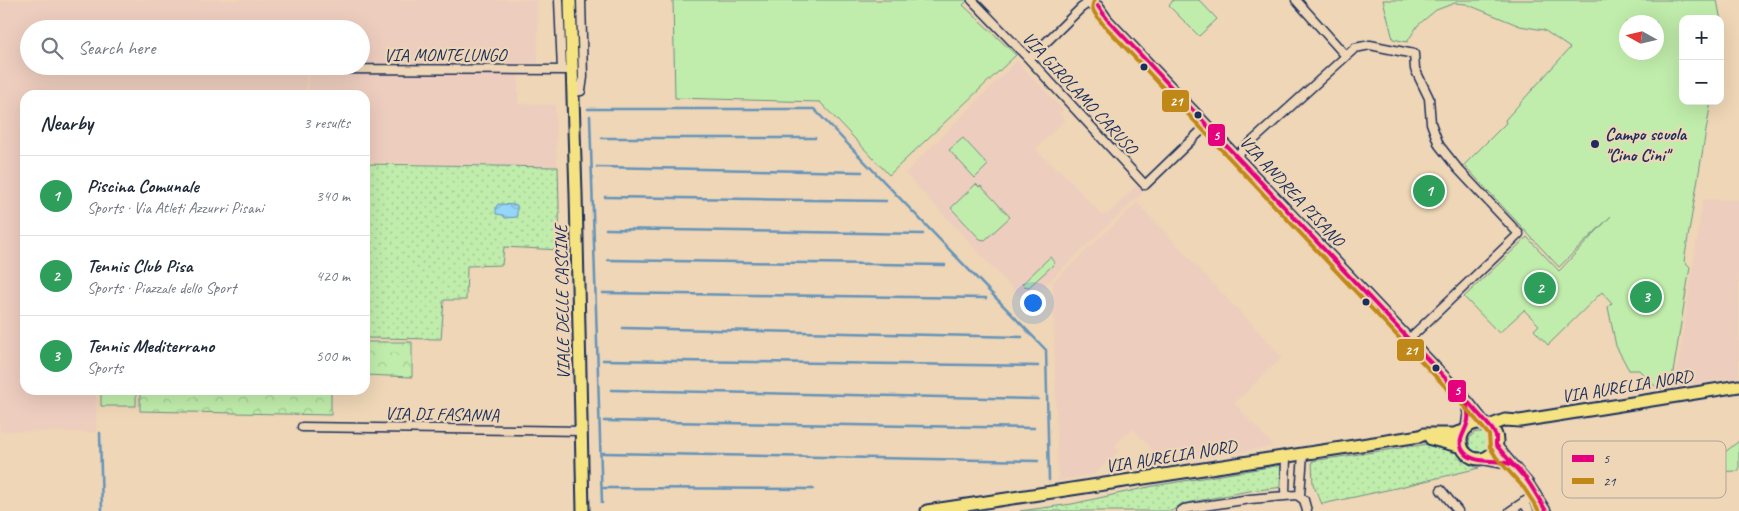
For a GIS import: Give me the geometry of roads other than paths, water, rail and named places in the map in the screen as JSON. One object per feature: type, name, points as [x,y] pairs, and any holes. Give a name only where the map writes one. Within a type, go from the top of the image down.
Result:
[{"type":"main road","name":"VIALE DELLE CASCINE","points":[[570,0],[567,70],[572,92],[583,511]]},
{"type":"main road","name":"VIA AURELIA NORD","points":[[1488,426],[1504,420],[1520,421],[1739,386]]},
{"type":"main road","points":[[1497,443],[1495,433],[1488,426],[1477,423],[1465,430],[1461,439],[1462,447],[1469,457],[1480,460],[1492,454],[1507,427],[1520,421]]},
{"type":"main road","name":"VIA AURELIA NORD","points":[[927,511],[1424,434],[1454,434],[1465,430]]},
{"type":"main road","points":[[1420,436],[1462,447]]},
{"type":"street","name":"VIALE DELLE CASCINE","points":[[559,0],[567,70]]},
{"type":"street","points":[[572,92],[581,91],[583,77],[581,0]]},
{"type":"street","name":"VIA GIROLAMO CARUSO","points":[[972,0],[1145,185],[1207,125]]},
{"type":"street","points":[[1296,0],[1346,56]]},
{"type":"street","points":[[1029,59],[1088,2]]},
{"type":"street","name":"VIA ANDREA PISANO","points":[[1088,2],[1094,6],[1101,3],[1107,19],[1477,411],[1488,426]]},
{"type":"street","points":[[1236,156],[1355,48],[1370,45],[1414,54],[1415,69],[1429,98],[1431,122],[1438,145],[1519,234],[1409,339]]},
{"type":"street","name":"VIA MONTELUNGO","points":[[370,69],[567,70]]},
{"type":"street","points":[[1464,398],[1468,413],[1465,430]]},
{"type":"street","name":"VIA DI FASANNA","points":[[302,427],[582,431]]},
{"type":"street","points":[[1497,443],[1536,494],[1546,511]]},
{"type":"street","points":[[1303,454],[1300,496],[1305,502],[1307,511]]},
{"type":"street","points":[[1285,495],[1286,456]]},
{"type":"street","points":[[1480,460],[1512,465]]},
{"type":"street","points":[[1441,490],[1458,511]]},
{"type":"street","points":[[1510,511],[1536,494]]},
{"type":"street","points":[[1181,511],[1184,509],[1285,495],[1300,496]]},
{"type":"street","points":[[1523,502],[1529,511]]},
{"type":"water","points":[[498,204],[517,205],[517,217],[505,218],[503,215],[496,214]]},
{"type":"waterway","points":[[588,109],[814,109],[1046,350],[1049,480]]},
{"type":"waterway","points":[[590,116],[602,503]]},
{"type":"waterway","points":[[602,138],[815,138]]},
{"type":"waterway","points":[[597,167],[862,172]]},
{"type":"waterway","points":[[605,197],[886,201]]},
{"type":"waterway","points":[[606,229],[923,234]]},
{"type":"waterway","points":[[608,260],[945,265]]},
{"type":"waterway","points":[[603,293],[986,298]]},
{"type":"waterway","points":[[623,328],[1022,337]]},
{"type":"waterway","points":[[603,360],[1038,366]]},
{"type":"waterway","points":[[611,390],[1038,399]]},
{"type":"waterway","points":[[604,421],[1034,428]]},
{"type":"waterway","points":[[100,433],[102,511]]},
{"type":"waterway","points":[[603,453],[1038,461]]},
{"type":"waterway","points":[[604,488],[813,489]]},
{"type":"place","name":"Campo scuola \"Cino Cini\"","points":[[1595,144]]},
{"type":"place","name":"Piscina Comunale","points":[[1429,191]]},
{"type":"place","name":"Tennis Club Pisa","points":[[1540,288]]},
{"type":"place","name":"Tennis Mediterrano","points":[[1646,297]]}]
